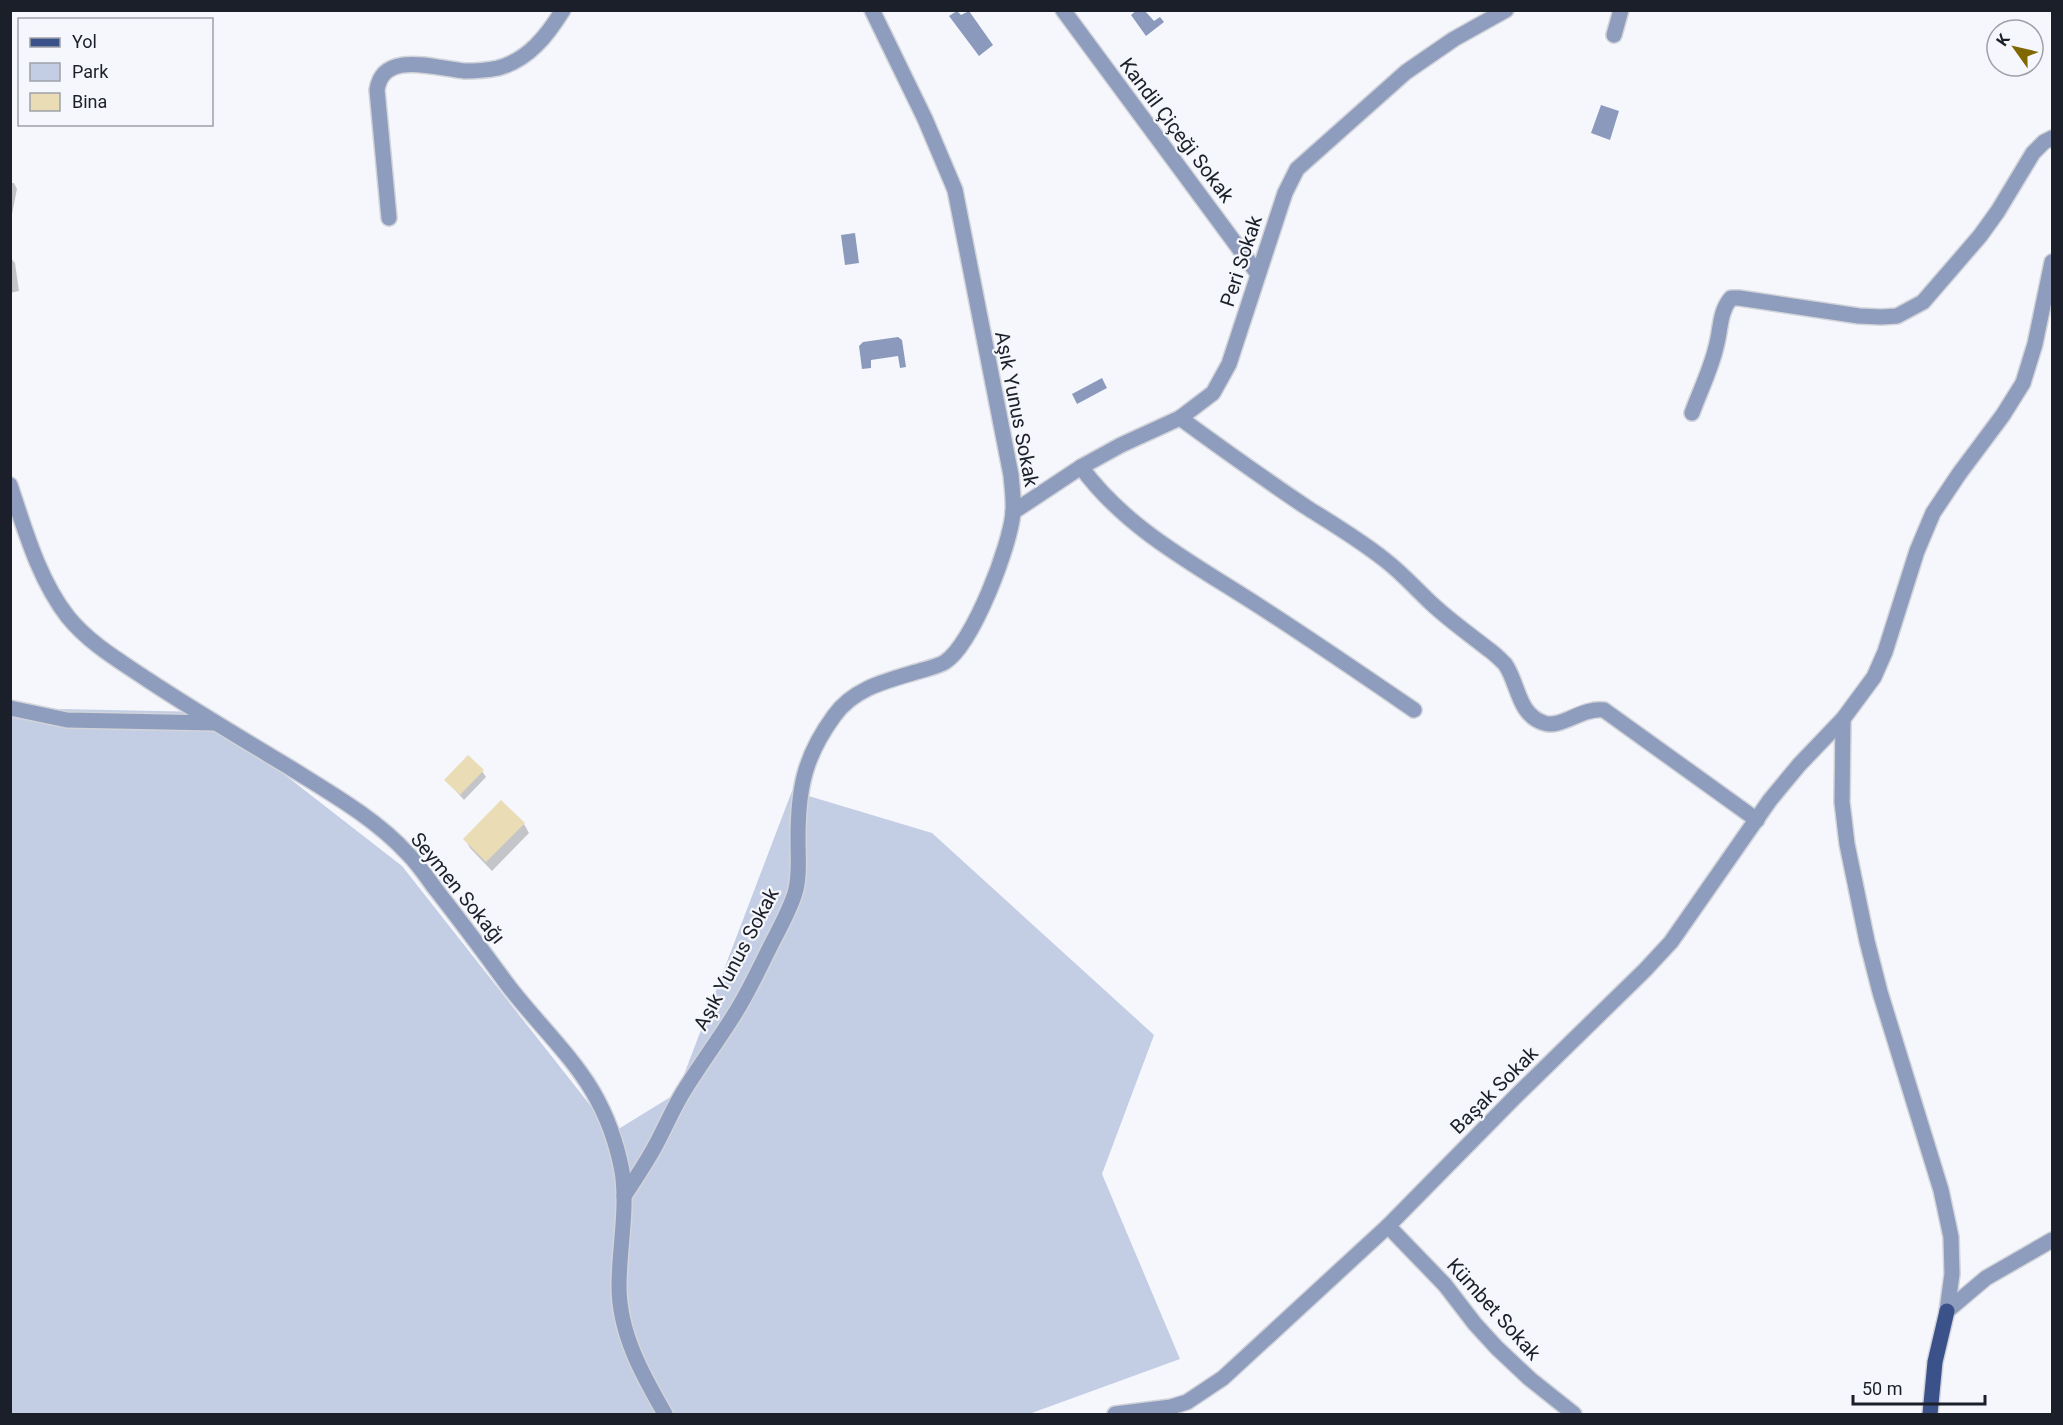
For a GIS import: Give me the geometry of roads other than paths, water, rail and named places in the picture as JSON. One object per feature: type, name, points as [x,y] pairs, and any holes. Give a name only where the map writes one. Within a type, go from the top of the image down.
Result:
[{"type":"main road","points":[[1930,1414],[1935,1362],[1947,1311]]},
{"type":"street","points":[[389,218],[376,90],[382,74],[398,65],[466,71],[504,66],[526,54],[540,42],[563,10]]},
{"type":"street","name":"Aşık Yunus Sokak","points":[[624,1196],[653,1149],[677,1102],[736,1012],[788,912],[797,880],[798,816],[804,772],[823,731],[835,713],[849,699],[865,689],[890,679],[938,666],[956,652],[965,641],[1002,559],[1013,512],[1011,475],[955,190],[925,119],[872,10]]},
{"type":"street","name":"Kandil Çiçeği Sokak","points":[[1063,10],[1258,274]]},
{"type":"street","name":"Peri Sokak","points":[[1013,512],[1081,467],[1121,445],[1180,418],[1213,393],[1229,364],[1285,193],[1297,169],[1406,72],[1454,39],[1506,10]]},
{"type":"street","points":[[1614,35],[1621,10]]},
{"type":"street","points":[[1692,413],[1716,346],[1726,304],[1731,298],[1739,297],[1859,316],[1897,316],[1923,302],[1980,237],[2033,153],[2043,142],[2052,138]]},
{"type":"street","name":"Başak Sokak","points":[[1115,1414],[1170,1407],[1187,1402],[1223,1378],[1388,1226],[1671,942],[1770,800],[1799,765],[1843,719],[1874,677],[1885,652],[1917,551],[1934,513],[2023,383],[2035,344],[2052,262]]},
{"type":"street","points":[[1180,418],[1262,477],[1356,537],[1388,562],[1455,624],[1491,651],[1505,665],[1518,697],[1533,716],[1544,723],[1556,723],[1584,711],[1604,710],[1757,820]]},
{"type":"street","points":[[1081,467],[1108,501],[1142,531],[1296,630],[1414,711]]},
{"type":"street","name":"Seymen Sokağı","points":[[10,485],[36,559],[53,594],[67,616],[85,636],[214,723],[336,797],[382,830],[408,853],[593,1092],[615,1144],[622,1172],[624,1196],[619,1287],[621,1312],[642,1374],[665,1414]]},
{"type":"street","points":[[10,708],[67,720],[214,723]]},
{"type":"street","points":[[1843,719],[1842,802],[1847,844],[1880,992],[1941,1190],[1951,1237],[1952,1274],[1947,1311]]},
{"type":"street","name":"Kümbet Sokak","points":[[1388,1226],[1445,1285],[1497,1348],[1530,1379],[1574,1414]]},
{"type":"street","points":[[1947,1311],[1986,1278],[2052,1240]]}]
